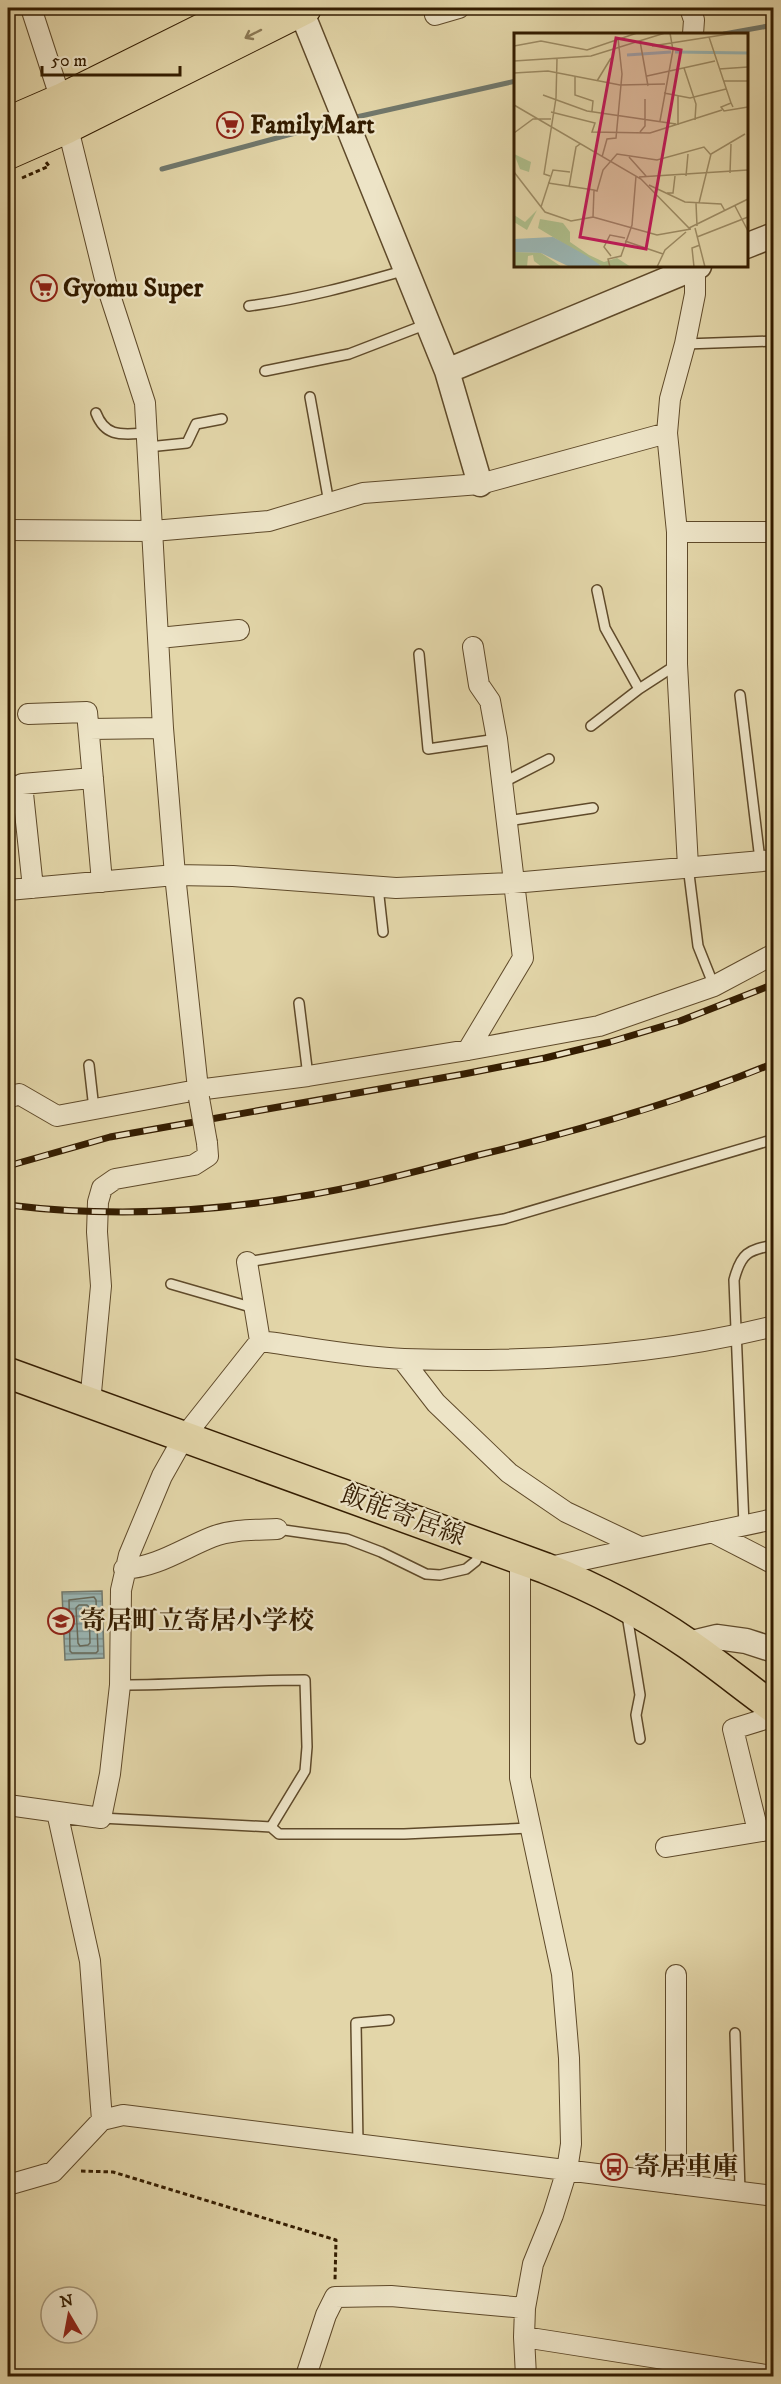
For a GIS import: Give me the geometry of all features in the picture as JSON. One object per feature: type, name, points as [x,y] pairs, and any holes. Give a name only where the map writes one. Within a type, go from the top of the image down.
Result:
[{"type":"highway","points":[[8,153],[64,113],[246,8]]},
{"type":"highway","points":[[8,123],[64,113],[302,8]]},
{"type":"main road","name":"飯能寄居線","points":[[8,1372],[533,1563],[587,1585],[625,1605],[688,1644],[773,1708]]},
{"type":"street","points":[[31,8],[64,113],[106,283],[145,403],[163,728],[175,875],[198,1094],[208,1156],[194,1165],[115,1179],[102,1188],[98,1202],[97,1232],[101,1286],[90,1403]]},
{"type":"street","points":[[302,8],[447,371],[480,484]]},
{"type":"street","points":[[435,15],[459,8]]},
{"type":"street","points":[[690,8],[694,20],[693,33]]},
{"type":"street","points":[[748,246],[774,234]]},
{"type":"street","points":[[447,371],[694,267]]},
{"type":"street","points":[[688,866],[677,664],[677,532],[667,433],[670,399],[685,344],[695,294],[696,267]]},
{"type":"street","points":[[8,530],[153,531],[268,521],[363,493],[480,484],[667,433]]},
{"type":"street","points":[[677,532],[774,532]]},
{"type":"street","points":[[159,638],[239,630]]},
{"type":"street","points":[[468,1050],[523,958],[497,739],[490,701],[479,685],[472,647]]},
{"type":"street","points":[[28,714],[87,712],[102,882]]},
{"type":"street","points":[[89,729],[163,728]]},
{"type":"street","points":[[33,888],[15,781],[93,778]]},
{"type":"street","points":[[8,890],[175,875],[233,876],[378,887],[513,883],[767,860]]},
{"type":"street","points":[[8,1098],[19,1094],[57,1116],[468,1050],[599,1026],[714,986],[774,954]]},
{"type":"street","points":[[8,1805],[101,1818],[110,1774],[120,1685],[121,1590],[124,1569],[162,1476],[184,1437],[260,1341],[247,1262]]},
{"type":"street","points":[[260,1341],[402,1359],[540,1359],[666,1347],[774,1326]]},
{"type":"street","points":[[402,1359],[436,1403],[509,1473],[566,1512],[640,1547]]},
{"type":"street","points":[[526,2376],[525,2308],[533,2264],[554,2215],[567,2170],[571,2144],[570,2068],[562,1974],[520,1778],[533,1563],[640,1547],[774,1519]]},
{"type":"street","points":[[124,1569],[153,1564],[222,1534],[277,1529]]},
{"type":"street","points":[[712,1532],[774,1564]]},
{"type":"street","points":[[688,1644],[717,1636],[746,1641],[774,1650]]},
{"type":"street","points":[[666,1847],[766,1830],[733,1729],[762,1720],[773,1708]]},
{"type":"street","points":[[57,1812],[90,1960],[102,2120]]},
{"type":"street","points":[[676,1976],[676,2184]]},
{"type":"street","points":[[8,2185],[53,2172],[102,2120],[123,2115],[774,2196]]},
{"type":"street","points":[[306,2376],[326,2315],[335,2297],[391,2296],[525,2308]]},
{"type":"street","points":[[524,2337],[763,2376]]},
{"type":"lane","points":[[249,306],[289,301],[406,270]]},
{"type":"lane","points":[[265,371],[349,354],[427,324]]},
{"type":"lane","points":[[685,344],[774,341]]},
{"type":"lane","points":[[310,397],[329,503]]},
{"type":"lane","points":[[96,413],[106,430],[148,440],[187,443],[196,424],[222,419]]},
{"type":"lane","points":[[597,590],[605,628],[639,689]]},
{"type":"lane","points":[[419,654],[428,749],[497,739]]},
{"type":"lane","points":[[591,726],[639,689],[677,664]]},
{"type":"lane","points":[[740,695],[767,860]]},
{"type":"lane","points":[[502,783],[549,759]]},
{"type":"lane","points":[[507,821],[593,808]]},
{"type":"lane","points":[[688,866],[698,946],[714,986]]},
{"type":"lane","points":[[378,887],[383,932]]},
{"type":"lane","points":[[299,1003],[308,1076]]},
{"type":"lane","points":[[89,1065],[94,1109]]},
{"type":"lane","points":[[247,1262],[504,1220],[768,1141],[774,1145]]},
{"type":"lane","points":[[744,1525],[734,1280],[738,1264],[752,1249],[774,1245]]},
{"type":"lane","points":[[171,1284],[254,1308]]},
{"type":"lane","points":[[277,1529],[347,1539],[381,1552],[426,1574],[440,1575],[466,1569],[476,1561],[483,1545]]},
{"type":"lane","points":[[625,1605],[640,1695],[636,1715],[640,1739]]},
{"type":"lane","points":[[120,1685],[198,1685],[224,1680],[305,1680],[307,1747],[305,1771],[271,1827]]},
{"type":"lane","points":[[101,1818],[271,1827],[279,1834],[404,1834],[530,1828]]},
{"type":"lane","points":[[358,2144],[356,2023],[389,2020]]},
{"type":"lane","points":[[735,2033],[740,2192]]},
{"type":"path","points":[[53,2172],[113,2172],[336,2240],[335,2297]]},
{"type":"water","points":[[102,1591],[104,1658],[65,1660],[62,1592]]},
{"type":"waterway","points":[[730,33],[774,25]]},
{"type":"waterway","points":[[352,118],[514,81]]},
{"type":"waterway","points":[[162,169],[340,121]]},
{"type":"railway","points":[[8,1166],[110,1137],[545,1058],[680,1021],[774,984]]},
{"type":"railway","points":[[8,1205],[80,1211],[153,1212],[225,1207],[321,1193],[414,1172],[593,1125],[666,1103],[774,1063]]},
{"type":"place","name":"FamilyMart","points":[[230,125]]},
{"type":"place","name":"Gyomu Super","points":[[44,288]]},
{"type":"place","name":"寄居町立寄居小学校","points":[[61,1621]]},
{"type":"place","name":"寄居車庫","points":[[614,2167]]}]
